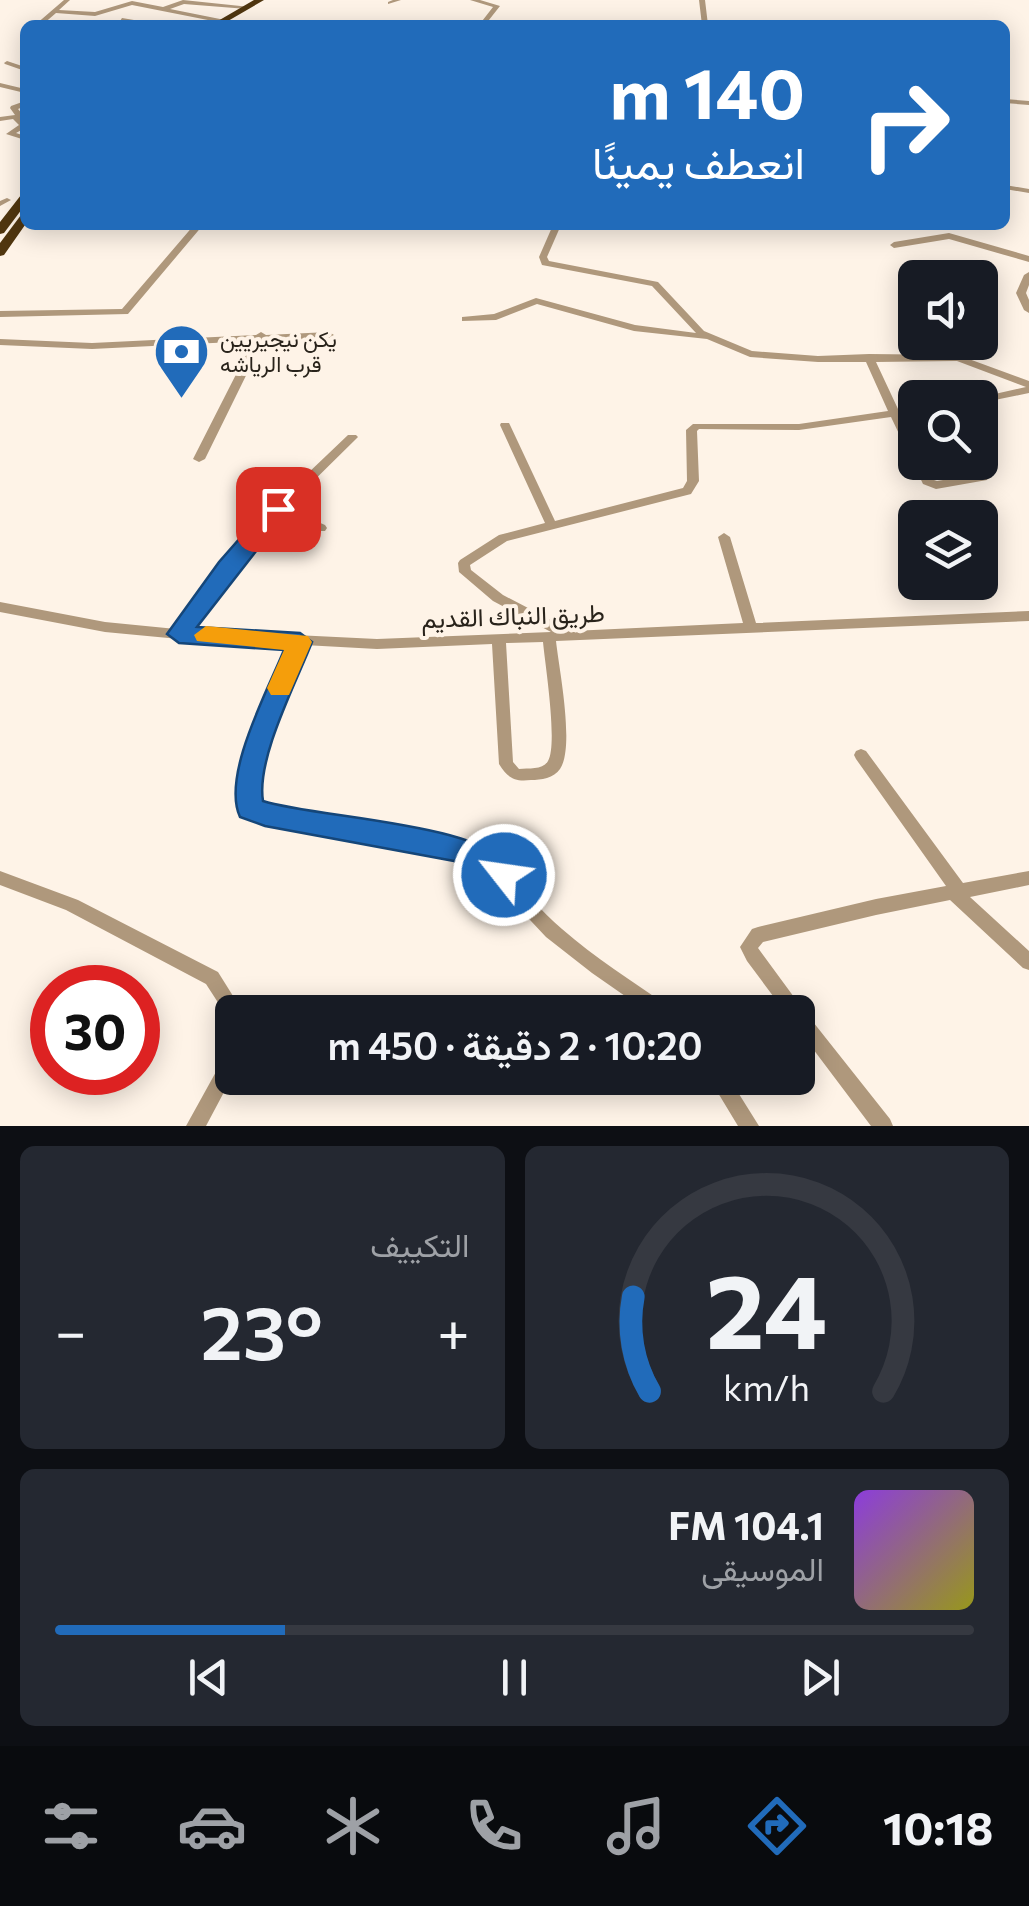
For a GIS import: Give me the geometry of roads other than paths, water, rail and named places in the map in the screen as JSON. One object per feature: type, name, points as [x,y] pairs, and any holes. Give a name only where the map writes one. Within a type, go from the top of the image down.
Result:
[{"type":"highway","points":[[227,20],[260,0]]},
{"type":"highway","points":[[229,20],[270,0]]},
{"type":"highway","points":[[2,222],[20,201]]},
{"type":"highway","points":[[0,252],[20,224]]},
{"type":"street","points":[[44,20],[67,0]]},
{"type":"street","points":[[473,0],[496,6],[486,20]]},
{"type":"street","points":[[162,10],[183,2],[247,7]]},
{"type":"street","points":[[56,11],[95,14],[132,3],[204,20]]},
{"type":"street","points":[[7,64],[20,68]]},
{"type":"street","points":[[16,119],[20,116]]},
{"type":"street","points":[[0,119],[20,122]]},
{"type":"street","points":[[20,127],[8,133],[20,137]]},
{"type":"street","points":[[0,314],[125,312],[195,230]]},
{"type":"street","points":[[555,230],[542,256],[545,263],[655,284],[685,320],[706,337]]},
{"type":"street","points":[[894,245],[949,236],[1029,259]]},
{"type":"street","points":[[1029,275],[1021,293],[1029,310]]},
{"type":"street","points":[[465,319],[496,317],[536,301],[634,328],[706,337],[760,356],[818,360],[958,358],[1029,385]]},
{"type":"street","points":[[0,342],[92,346],[262,335],[329,335]]},
{"type":"street","points":[[200,459],[262,335]]},
{"type":"street","points":[[869,357],[898,421]]},
{"type":"street","points":[[998,394],[1029,385]]},
{"type":"street","points":[[573,637],[498,598],[465,572],[464,563],[484,546],[551,524],[686,491],[693,481],[691,430],[697,426],[798,427],[898,412]]},
{"type":"street","points":[[505,424],[551,524]]},
{"type":"street","points":[[179,634],[227,568],[278,509],[352,437]]},
{"type":"street","points":[[926,480],[936,484],[963,480]]},
{"type":"street","points":[[278,509],[321,528]]},
{"type":"street","points":[[724,537],[752,628]]},
{"type":"street","name":"طريق النباك القديم","points":[[0,607],[105,626],[300,642],[499,641],[1029,616]]},
{"type":"street","points":[[499,641],[506,764],[516,774],[546,772],[554,767],[560,750],[549,638]]},
{"type":"street","points":[[300,642],[255,756],[248,790],[250,808],[265,814],[456,848],[483,859],[504,875],[539,919],[640,995]]},
{"type":"street","points":[[861,755],[956,892],[1029,962]]},
{"type":"street","points":[[0,878],[72,905],[212,978],[223,995]]},
{"type":"street","points":[[782,995],[749,947],[758,935],[1029,878]]},
{"type":"street","points":[[815,1038],[883,1126]]},
{"type":"street","points":[[196,1126],[215,1091]]},
{"type":"street","points":[[729,1095],[749,1126]]},
{"type":"place","name":"يكن نيجيريين قرب الرياشه","points":[[181,401]]}]
